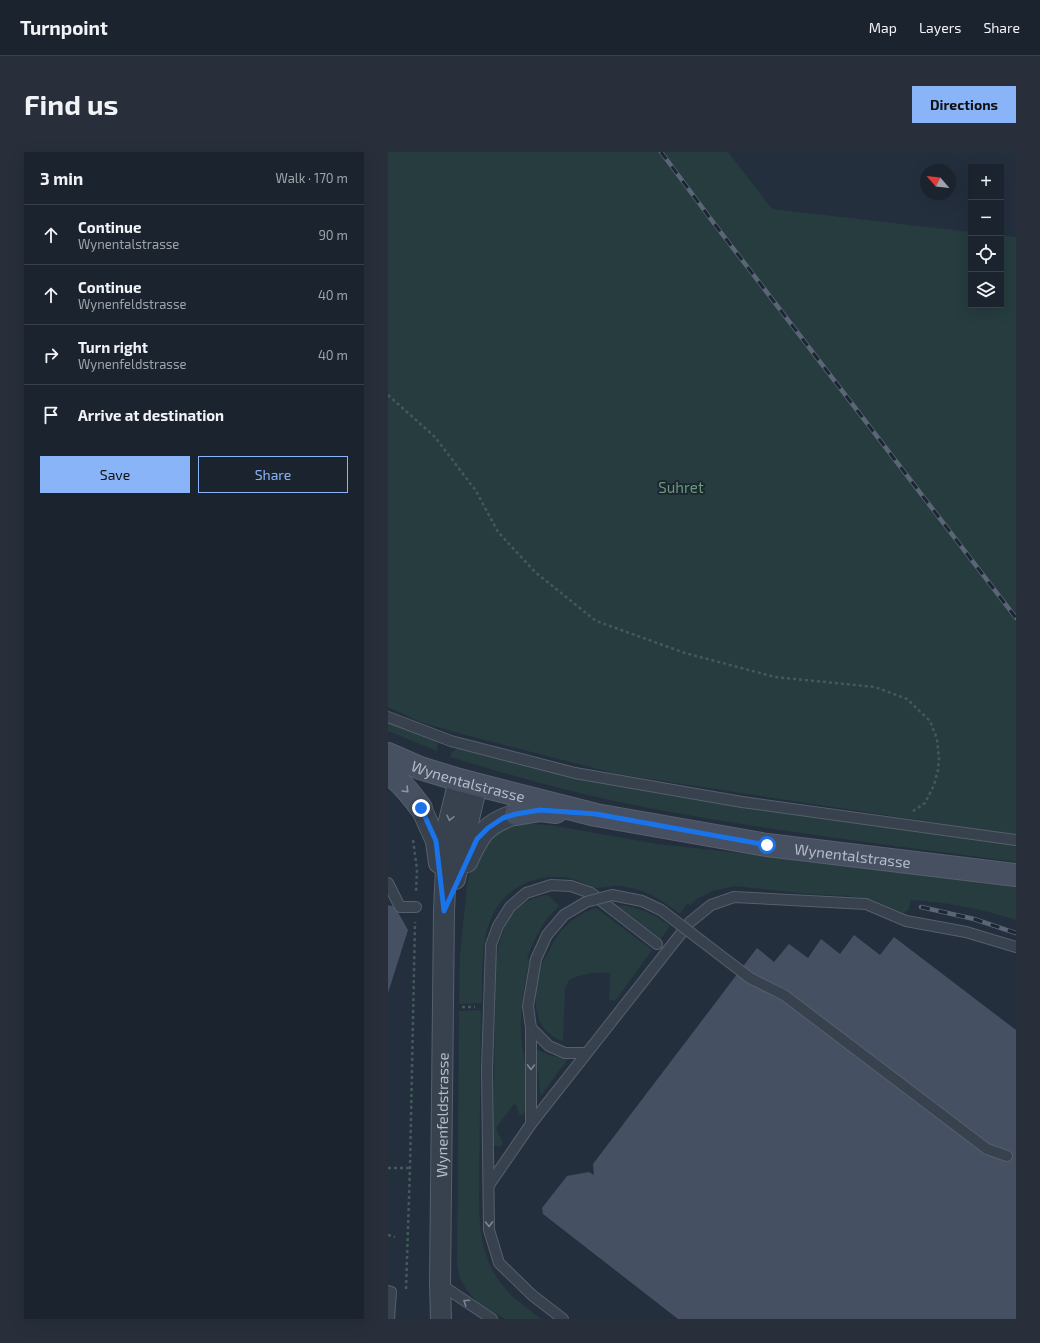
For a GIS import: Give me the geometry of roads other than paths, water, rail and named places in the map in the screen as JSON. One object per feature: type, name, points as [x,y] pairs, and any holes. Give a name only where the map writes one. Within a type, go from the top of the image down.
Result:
[{"type":"main road","name":"Wynentalstrasse","points":[[388,754],[420,768],[468,782],[596,814],[767,845],[1016,875]]},
{"type":"main road","name":"Wynentalstrasse","points":[[388,773],[412,796],[421,808]]},
{"type":"main road","name":"Wynentalstrasse","points":[[516,814],[540,810],[596,814]]},
{"type":"street","name":"Wynenfeldstrasse","points":[[441,1319],[440,1284],[443,1007],[448,903],[448,825],[468,782]]},
{"type":"street","name":"Wynenfeldstrasse","points":[[421,808],[436,841],[448,903]]},
{"type":"street","name":"Wynenfeldstrasse","points":[[448,903],[477,839],[488,828],[503,818],[516,814]]},
{"type":"lane","points":[[388,717],[451,741],[575,773],[698,794],[894,824],[1016,840]]},
{"type":"lane","points":[[388,883],[400,907],[416,907]]},
{"type":"lane","points":[[563,1319],[532,1295],[499,1262],[488,1230],[488,1007],[491,945],[498,926],[510,907],[526,893],[551,885],[570,886],[590,893],[657,944]]},
{"type":"lane","points":[[531,1124],[532,1028],[528,1006],[536,959],[547,935],[564,915],[586,902],[612,895],[642,901],[661,910],[750,978],[784,995],[987,1149],[1007,1156]]},
{"type":"lane","points":[[489,1185],[531,1124],[586,1053],[690,922],[711,905],[734,897],[866,904],[906,921],[966,932],[1016,947]]},
{"type":"lane","points":[[532,1028],[549,1046],[565,1053],[586,1053]]},
{"type":"lane","points":[[440,1284],[492,1319]]},
{"type":"lane","points":[[390,1292],[390,1319]]},
{"type":"railway","points":[[661,152],[1016,618]]},
{"type":"railway","points":[[921,907],[974,919],[1016,933]]},
{"type":"park label","name":"Suhret","points":[[681,487]]}]
